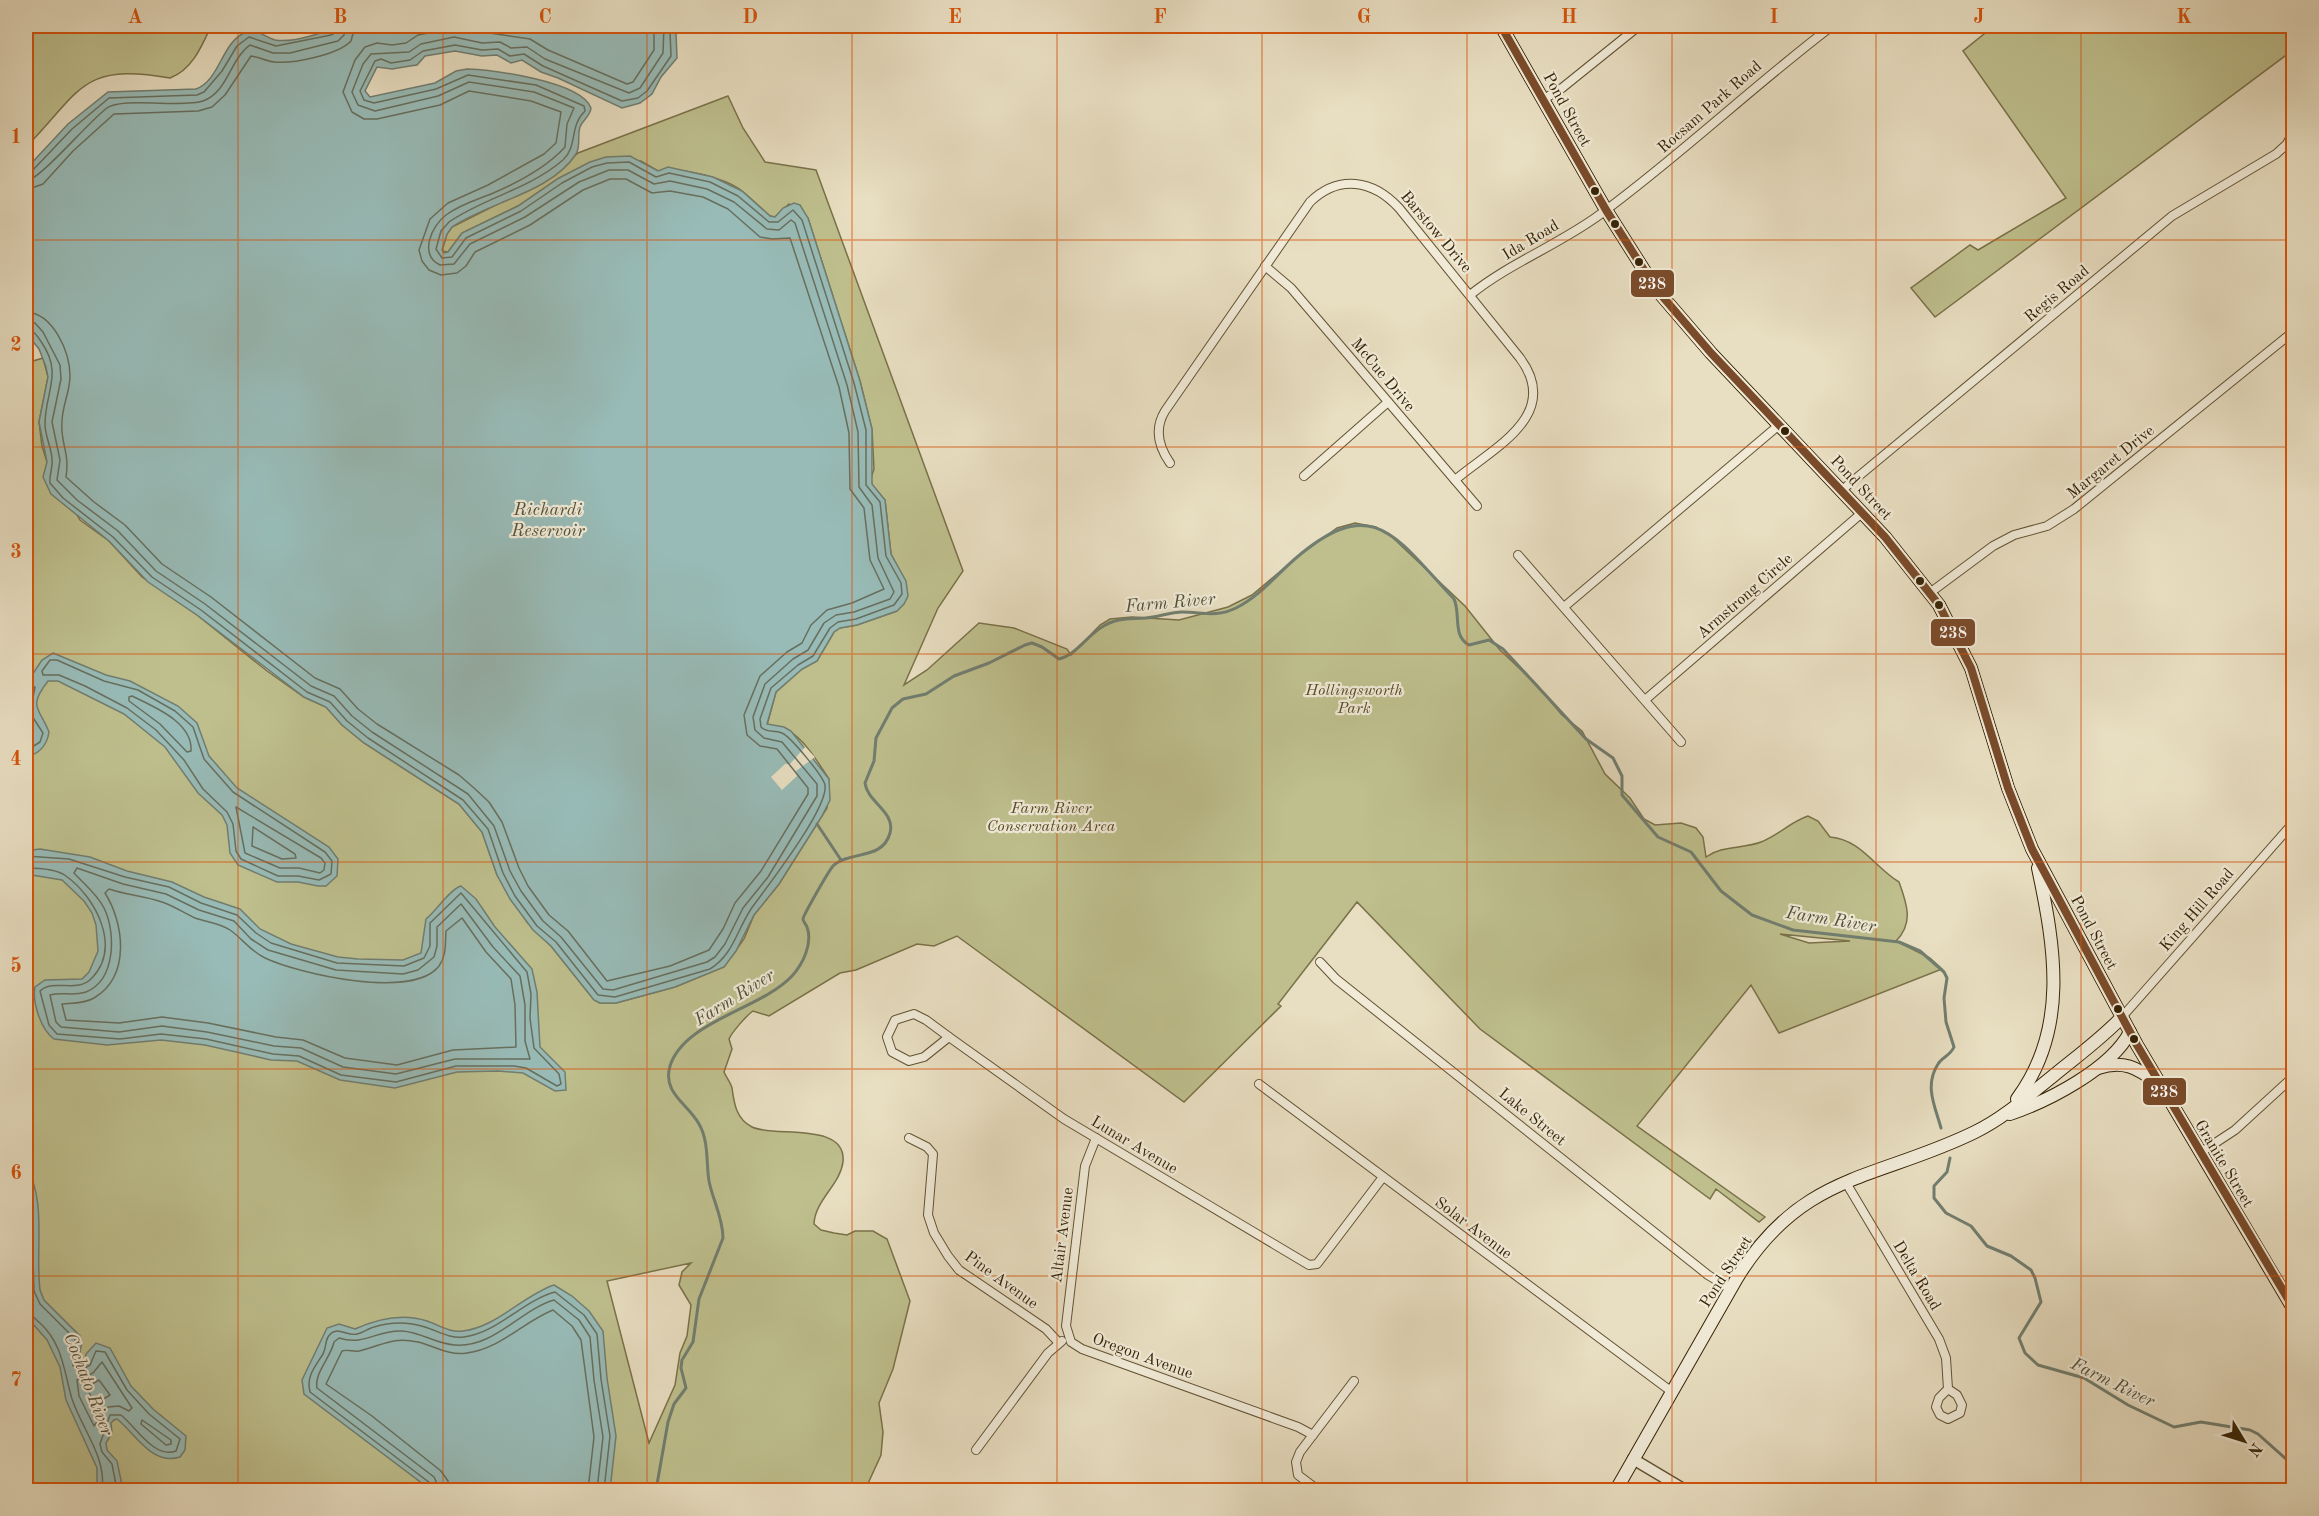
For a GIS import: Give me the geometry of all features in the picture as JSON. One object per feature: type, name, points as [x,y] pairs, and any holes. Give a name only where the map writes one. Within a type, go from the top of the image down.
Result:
[{"type":"main road","name":"Pond Street","points":[[1501,26],[1640,267],[1674,312],[1863,512],[1931,592],[1952,625],[1971,668],[2008,788],[2032,849],[2130,1032],[2113,1054],[2089,1073],[2042,1101],[2000,1118],[1945,1145],[1845,1181],[1812,1199],[1774,1230],[1749,1259],[1616,1491]]},
{"type":"main road","points":[[2000,1118],[2018,1098],[2033,1074],[2047,1043],[2052,1020],[2053,959],[2045,904],[2032,849]]},
{"type":"main road","name":"Pond Street","points":[[2000,1118],[2102,1037],[2122,1017]]},
{"type":"main road","name":"Granite Street","points":[[2130,1032],[2294,1310]]},
{"type":"main road","points":[[2089,1073],[2111,1064],[2128,1065],[2148,1076],[2166,1096]]},
{"type":"street","points":[[1544,99],[1567,84],[1639,26]]},
{"type":"street","name":"Rocsam Park Road","points":[[1606,210],[1694,140],[1758,83],[1832,26]]},
{"type":"street","name":"Regis Road","points":[[1842,490],[2172,216],[2276,154],[2287,144],[2294,130]]},
{"type":"street","name":"Barstow Drive","points":[[1170,462],[1158,437],[1162,417],[1265,266],[1316,196],[1338,185],[1361,183],[1382,192],[1394,202],[1529,371],[1533,390],[1528,412],[1517,431],[1455,480]]},
{"type":"street","name":"Ida Road","points":[[1470,295],[1606,210]]},
{"type":"street","name":"McCue Drive","points":[[1265,266],[1291,288],[1477,506]]},
{"type":"street","name":"Margaret Drive","points":[[1931,592],[1993,546],[2014,535],[2047,526],[2074,509],[2294,331]]},
{"type":"street","points":[[1304,476],[1388,402]]},
{"type":"street","points":[[1564,607],[1779,425]]},
{"type":"street","name":"Armstrong Circle","points":[[1645,700],[1863,512]]},
{"type":"street","points":[[1518,555],[1681,742]]},
{"type":"street","name":"King Hill Road","points":[[2122,1017],[2294,822]]},
{"type":"street","name":"Lake Street","points":[[1320,962],[1336,979],[1708,1275],[1731,1289]]},
{"type":"street","name":"Lunar Avenue","points":[[949,1037],[924,1057],[913,1061],[895,1055],[887,1037],[892,1023],[909,1014],[922,1017],[1055,1113],[1313,1267],[1383,1177]]},
{"type":"street","points":[[2200,1153],[2235,1130],[2294,1076]]},
{"type":"street","name":"Solar Avenue","points":[[1259,1084],[1672,1392]]},
{"type":"street","name":"Pine Avenue","points":[[909,1138],[927,1147],[933,1154],[928,1215],[934,1233],[959,1270],[1046,1329],[1059,1343]]},
{"type":"street","name":"Altair Avenue","points":[[1068,1338],[1066,1326],[1084,1166],[1096,1138]]},
{"type":"street","name":"Delta Road","points":[[1845,1181],[1943,1346],[1948,1368],[1948,1389]]},
{"type":"street","name":"Oregon Avenue","points":[[976,1450],[1048,1353],[1068,1338],[1082,1349],[1298,1427],[1313,1435]]},
{"type":"street","points":[[1318,1491],[1298,1475],[1295,1467],[1300,1452],[1354,1381]]},
{"type":"street","points":[[1633,1460],[1685,1491]]},
{"type":"green space","points":[[26,26],[211,26],[195,56],[178,74],[170,78],[118,74],[100,78],[72,96],[26,147]]},
{"type":"green space","points":[[1994,26],[2293,26],[2293,50],[1935,317],[1911,288],[1970,245],[1978,250],[2066,198],[1963,51]]},
{"type":"green space","points":[[728,96],[743,128],[765,162],[816,170],[963,571],[938,608],[904,685],[927,670],[979,623],[1014,628],[1067,649],[1071,655],[1100,625],[1110,619],[1132,617],[1179,620],[1228,607],[1252,595],[1296,558],[1337,528],[1355,523],[1376,527],[1392,537],[1465,606],[1500,650],[1536,684],[1562,715],[1582,731],[1605,774],[1630,798],[1644,819],[1655,825],[1681,823],[1696,828],[1703,837],[1706,857],[1726,849],[1761,842],[1808,816],[1818,821],[1830,837],[1851,843],[1899,882],[1906,906],[1907,920],[1902,934],[1896,941],[1930,958],[1942,969],[1779,1033],[1751,985],[1637,1126],[1765,1217],[1759,1222],[1716,1189],[1710,1199],[1480,1029],[1357,902],[1278,1004],[1281,1006],[1184,1102],[957,936],[934,946],[917,944],[856,970],[840,973],[769,1016],[753,1011],[729,1039],[732,1049],[724,1072],[742,1120],[762,1130],[807,1133],[834,1141],[841,1149],[843,1162],[837,1178],[815,1215],[814,1224],[821,1230],[847,1235],[855,1231],[873,1231],[887,1239],[910,1301],[893,1369],[879,1403],[883,1432],[881,1455],[865,1490],[26,1490],[26,499],[29,491],[26,481],[26,409],[32,385],[26,372],[26,350],[33,361],[43,358],[48,377],[39,422],[47,462],[80,520],[109,541],[142,577],[197,615],[267,671],[304,697],[326,707],[342,725],[364,743],[459,804],[482,832],[497,875],[527,922],[551,946],[594,1000],[600,1003],[616,1003],[675,987],[724,967],[744,939],[754,915],[779,884],[827,808],[829,779],[811,753],[801,740],[789,731],[767,725],[776,692],[802,669],[817,661],[834,632],[840,628],[857,625],[897,611],[896,564],[891,554],[885,500],[872,485],[871,478],[874,469],[872,429],[860,381],[808,218],[789,204],[775,217],[770,216],[742,191],[724,181],[678,170],[658,171],[641,161],[559,178],[518,206],[462,233],[448,252],[442,251],[447,234],[452,227],[548,179],[578,153]],"holes":[[[1780,934],[1850,941],[1809,943]],[[691,1263],[682,1272],[679,1285],[691,1305],[687,1336],[680,1353],[675,1385],[649,1443],[607,1281]]]},
{"type":"water","name":"Richardi Reservoir","points":[[339,26],[692,26],[676,32],[677,58],[661,77],[652,94],[640,103],[622,108],[541,72],[522,60],[511,63],[497,55],[482,56],[455,51],[425,56],[417,65],[392,69],[377,67],[365,91],[370,97],[435,83],[456,71],[467,69],[515,75],[554,84],[584,99],[591,108],[580,127],[576,154],[565,167],[535,188],[452,227],[442,250],[444,253],[448,252],[462,233],[518,206],[559,178],[590,162],[606,157],[630,156],[658,171],[668,167],[713,177],[742,191],[770,216],[775,217],[783,208],[794,203],[800,205],[808,218],[860,381],[872,429],[872,484],[885,500],[891,554],[906,581],[908,596],[897,611],[857,625],[840,628],[834,632],[817,661],[802,669],[776,692],[767,724],[784,727],[791,731],[829,779],[830,800],[779,884],[754,915],[736,951],[724,967],[675,987],[616,1003],[600,1003],[594,1000],[551,946],[533,930],[510,899],[497,875],[482,832],[459,804],[364,743],[342,725],[326,707],[304,697],[197,615],[148,582],[109,541],[51,494],[43,477],[47,462],[39,422],[48,377],[39,349],[26,333],[26,169],[68,124],[108,92],[196,89],[210,78],[236,38],[248,31],[282,41],[299,39]]},
{"type":"water","points":[[53,653],[106,675],[130,681],[178,706],[197,723],[209,756],[237,788],[329,847],[338,859],[337,876],[326,886],[277,882],[238,865],[230,853],[227,825],[222,815],[198,793],[165,747],[124,714],[58,681],[48,681],[38,697],[37,708],[49,732],[46,741],[42,748],[26,757],[26,684],[42,660]]},
{"type":"water","points":[[40,849],[90,857],[127,871],[172,882],[204,897],[240,909],[260,929],[291,944],[338,957],[358,959],[403,960],[421,953],[426,919],[452,892],[461,886],[476,899],[495,927],[532,969],[537,992],[540,1047],[565,1072],[566,1090],[555,1091],[523,1073],[498,1071],[457,1072],[395,1088],[340,1080],[297,1061],[271,1060],[205,1045],[161,1040],[107,1045],[54,1039],[45,1029],[38,1015],[35,987],[45,980],[82,979],[89,972],[98,951],[96,925],[84,901],[62,880],[26,874],[26,851]]},
{"type":"water","name":"Cochato River","points":[[26,1165],[36,1195],[38,1210],[40,1290],[44,1300],[80,1336],[82,1342],[78,1362],[85,1362],[86,1354],[96,1343],[110,1348],[131,1386],[153,1409],[186,1436],[185,1450],[180,1457],[170,1459],[161,1457],[145,1447],[117,1419],[114,1420],[111,1423],[112,1433],[106,1443],[107,1450],[117,1461],[123,1490],[97,1490],[97,1468],[66,1400],[60,1367],[47,1340],[26,1316]]},
{"type":"water","points":[[554,1285],[572,1296],[589,1311],[603,1331],[607,1378],[616,1436],[610,1490],[431,1490],[304,1394],[302,1380],[327,1328],[339,1324],[355,1329],[381,1320],[409,1317],[449,1330],[463,1331],[487,1324],[531,1296]]},
{"type":"pier","points":[[805,747],[815,757],[796,771],[797,776],[782,790],[771,777],[785,764],[790,764]]},
{"type":"waterway","name":"Farm River","points":[[656,1490],[668,1422],[674,1404],[686,1388],[681,1368],[682,1360],[693,1342],[699,1299],[723,1238],[709,1181],[707,1152],[702,1131],[673,1091],[668,1075],[670,1066],[678,1051],[707,1026],[762,998],[792,976],[800,966],[808,946],[809,933],[803,919],[834,865],[873,851],[886,842],[891,826],[889,819],[871,796],[865,783],[874,761],[876,738],[892,708],[903,699],[926,694],[954,676],[989,663],[1025,645],[1032,643],[1042,647],[1059,659],[1073,652],[1101,628],[1119,620],[1178,612],[1215,614],[1229,611],[1253,598],[1296,558],[1323,538],[1346,528],[1365,526],[1383,531],[1400,542],[1454,599],[1460,636],[1464,641],[1469,645],[1489,640],[1503,649],[1586,739],[1613,758],[1622,776],[1622,795],[1658,837],[1691,852],[1721,891],[1752,915],[1793,930],[1899,942],[1920,951],[1944,972],[1947,978],[1944,998],[1946,1022],[1954,1047],[1938,1064],[1932,1080],[1932,1096],[1941,1128]]},
{"type":"waterway","points":[[817,824],[841,860]]},
{"type":"waterway","name":"Farm River","points":[[1950,1158],[1947,1172],[1934,1186],[1934,1198],[1946,1213],[1971,1226],[1987,1246],[2011,1256],[2031,1270],[2035,1278],[2041,1302],[2019,1338],[2025,1353],[2038,1365],[2084,1378],[2128,1405],[2174,1427],[2201,1422],[2250,1430],[2258,1434],[2294,1466]]},
{"type":"transit line","name":"238","points":[[1501,26],[1606,210],[1656,289],[1711,353],[1885,537],[1939,605],[1971,668],[2008,788],[2032,849],[2137,1045],[2294,1309]]},
{"type":"park label","name":"Hollingsworth Park","points":[[1354,698]]},
{"type":"park label","name":"Farm River Conservation Area","points":[[1051,816]]}]
